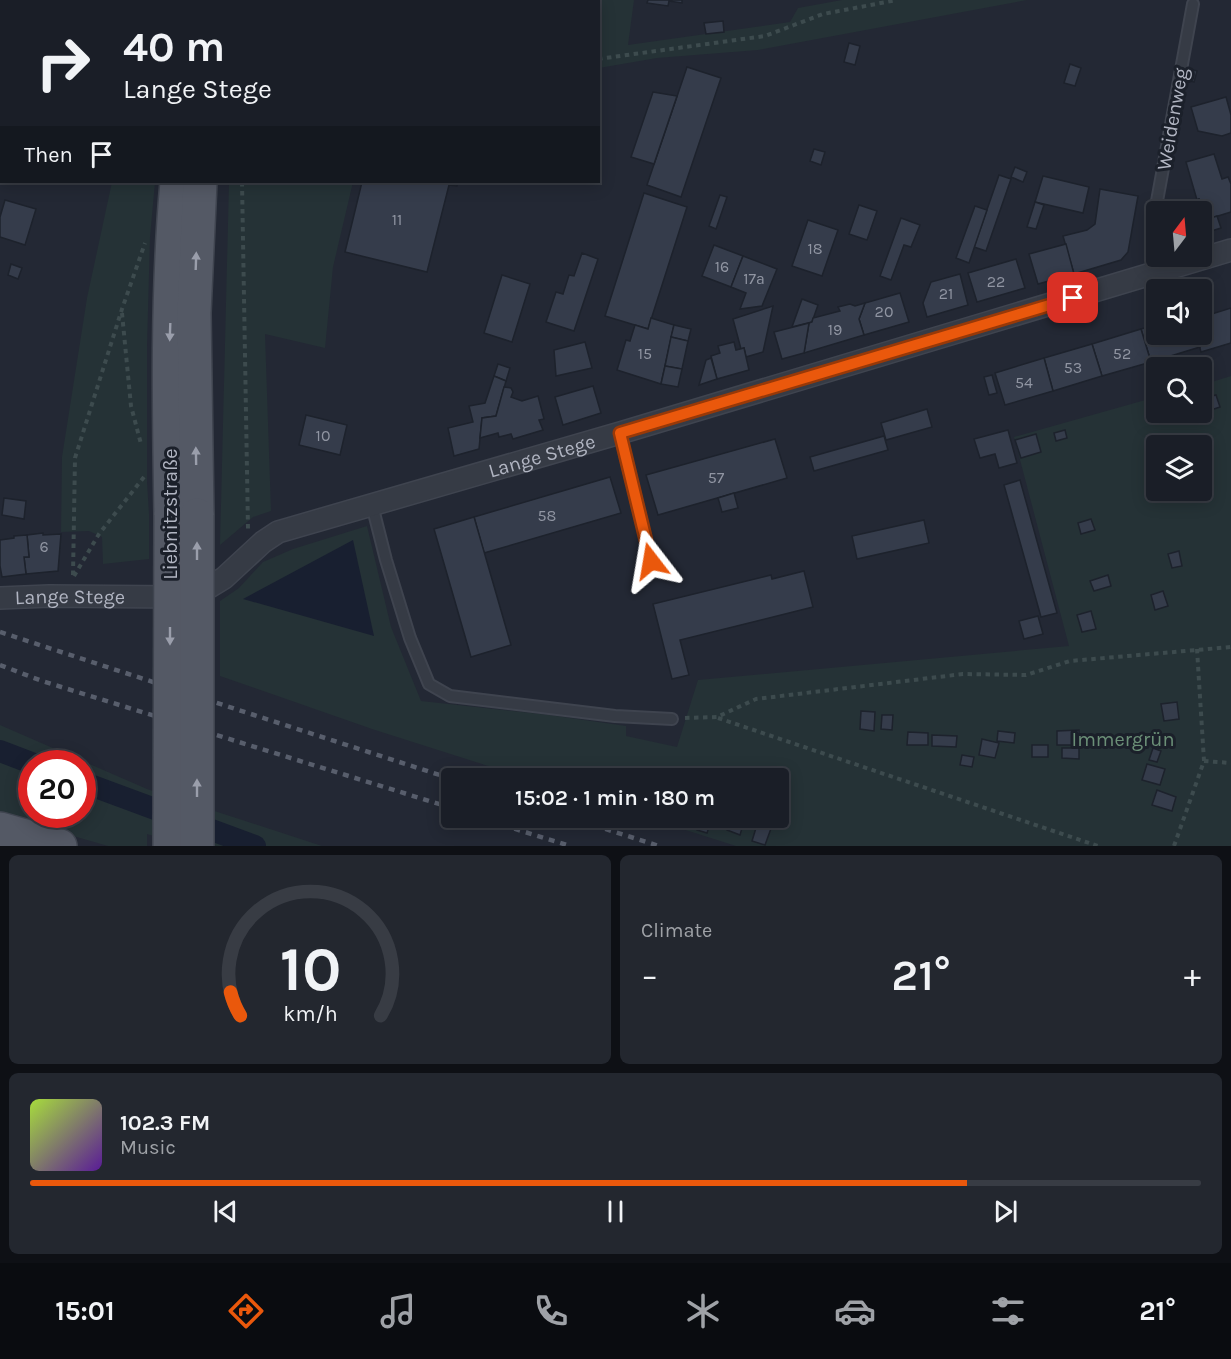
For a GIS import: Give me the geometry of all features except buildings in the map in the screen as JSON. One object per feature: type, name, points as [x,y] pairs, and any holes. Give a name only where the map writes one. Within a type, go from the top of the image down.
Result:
[{"type":"main road","name":"Liebnitzstraße","points":[[177,183],[169,354],[184,515],[197,846]]},
{"type":"main road","name":"Liebnitzstraße","points":[[170,846],[200,183]]},
{"type":"main road","points":[[0,829],[60,846]]},
{"type":"street","name":"Lange Stege","points":[[1212,254],[1231,250]]},
{"type":"street","name":"Lange Stege","points":[[0,598],[177,597],[206,589],[224,578],[263,542],[278,532],[620,433],[1149,267]]},
{"type":"lane","name":"Weidenweg","points":[[1157,201],[1193,4]]},
{"type":"lane","points":[[620,433],[651,561]]},
{"type":"lane","points":[[372,505],[410,638],[429,684],[450,696],[615,716],[672,719]]},
{"type":"path","points":[[600,59],[765,36],[823,14],[897,0]]},
{"type":"path","points":[[242,183],[248,535]]},
{"type":"path","points":[[147,473],[99,534],[73,576],[75,458],[122,309],[148,238]]},
{"type":"path","points":[[122,309],[131,406],[143,452]]},
{"type":"path","points":[[717,717],[756,699],[963,674],[1026,675],[1070,661],[1231,647]]},
{"type":"path","points":[[1174,846],[1204,761],[1197,649]]},
{"type":"path","points":[[672,719],[717,717],[1098,846]]},
{"type":"path","points":[[1204,761],[1231,763]]},
{"type":"green space","points":[[600,0],[634,0],[628,45],[790,22],[798,8],[842,0],[1027,0],[758,50],[657,58],[600,68]]},
{"type":"green space","points":[[112,183],[155,183],[150,237],[147,347],[149,559],[103,564],[102,537],[89,531],[61,532],[62,457],[87,298]]},
{"type":"green space","points":[[229,183],[353,183],[333,267],[325,348],[265,334],[271,511],[253,517],[220,545]]},
{"type":"green space","name":"Immergrün","points":[[1231,376],[1231,846],[736,846],[679,828],[789,828],[789,768],[495,768],[372,729],[220,676],[220,601],[239,588],[263,562],[293,549],[367,526],[391,627],[421,701],[626,726],[626,736],[677,747],[698,680],[1069,646],[1014,437],[1146,400],[1146,423],[1212,423],[1212,382]]},
{"type":"green space","points":[[0,725],[57,750],[18,750],[18,820],[0,815]]},
{"type":"green space","points":[[96,767],[147,789],[322,846],[186,846],[147,834],[147,846],[108,846],[45,828],[96,828]]},
{"type":"water","points":[[353,540],[374,636],[243,599]]},
{"type":"waterway","points":[[0,751],[18,758]]},
{"type":"waterway","points":[[96,787],[255,846]]},
{"type":"railway","points":[[0,632],[441,775]]},
{"type":"railway","points":[[0,665],[42,681],[441,805]]},
{"type":"railway","points":[[512,828],[570,846]]},
{"type":"railway","points":[[602,828],[659,846]]},
{"type":"route","points":[[651,561],[620,433],[1073,298]]}]
